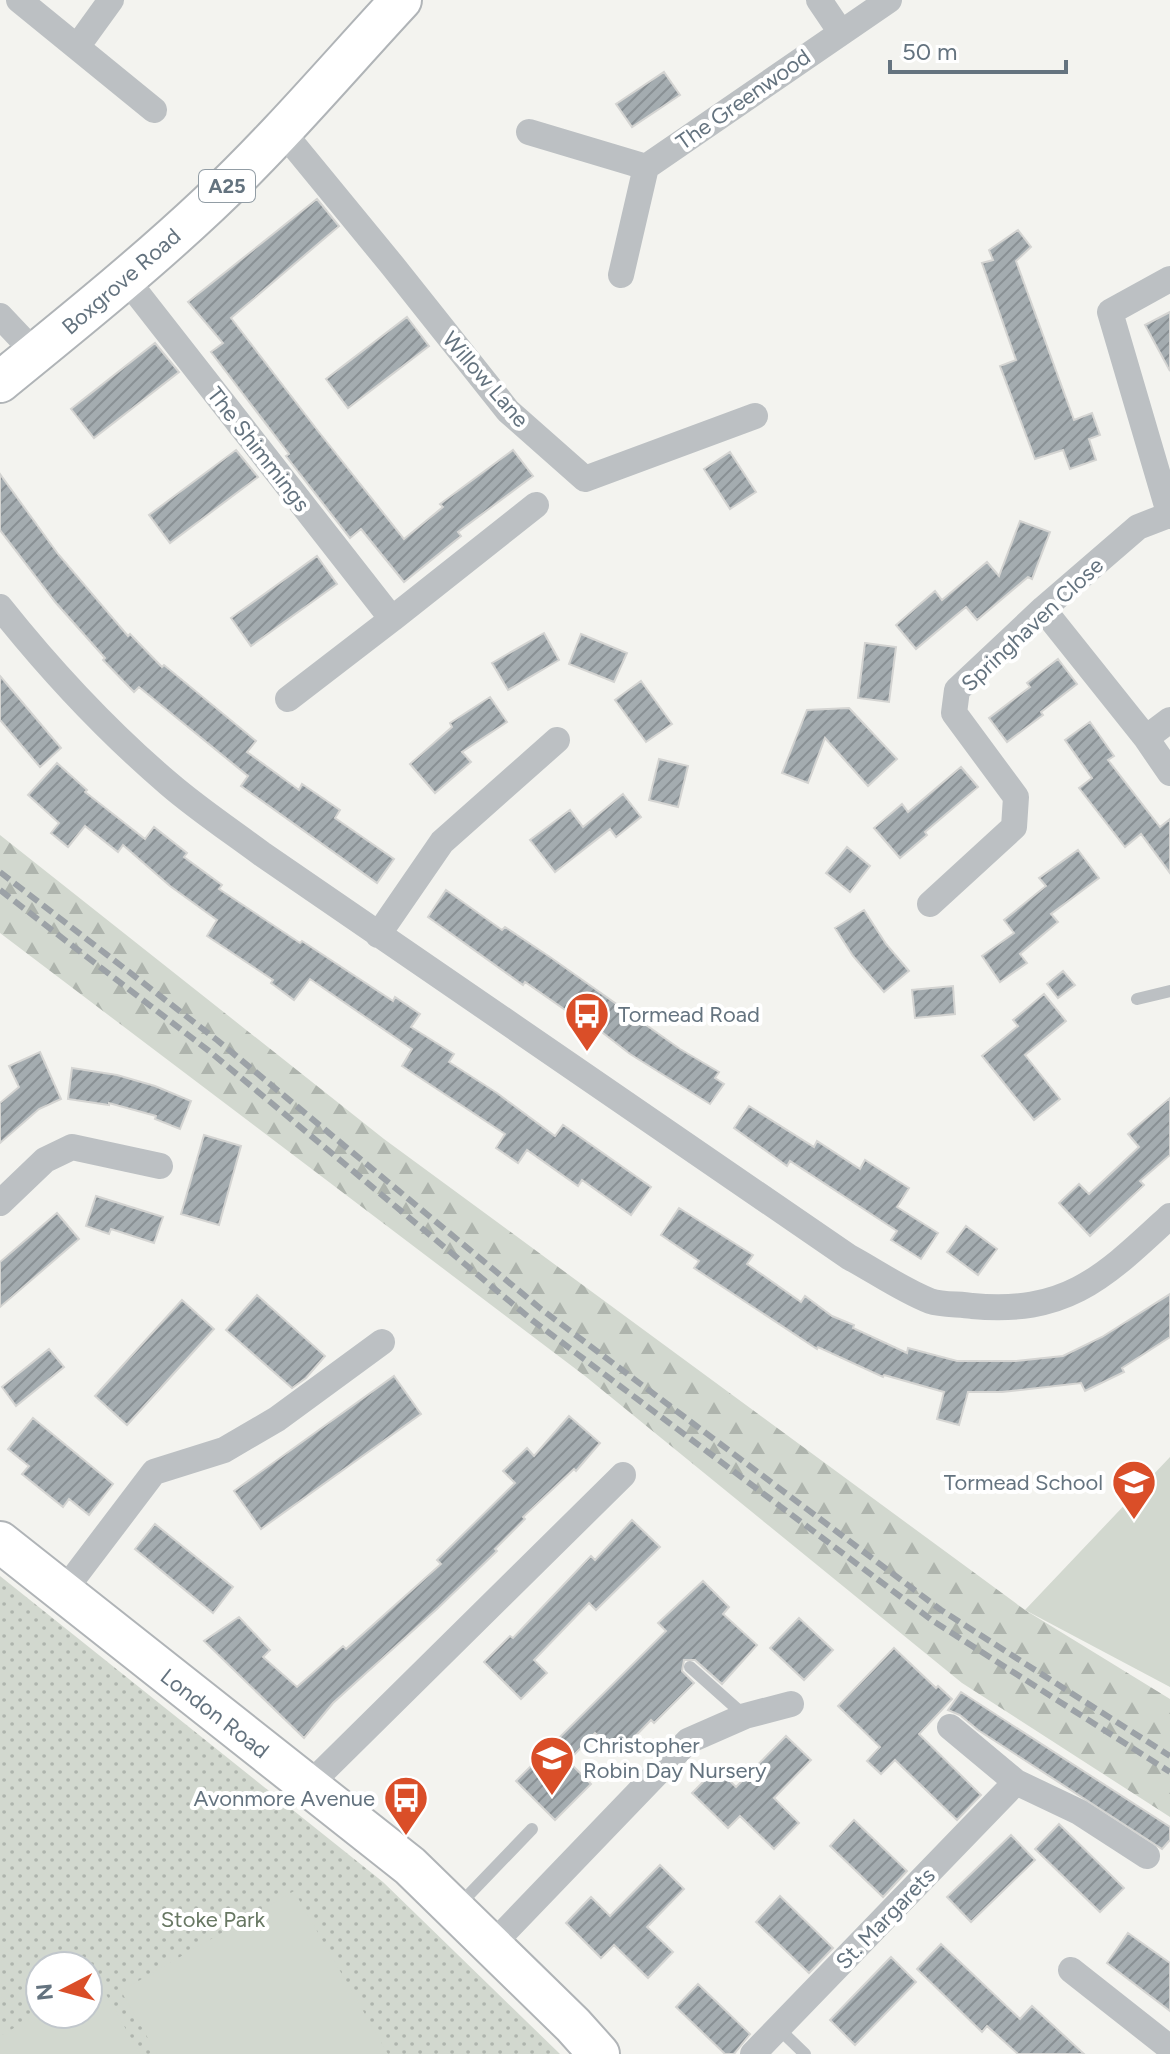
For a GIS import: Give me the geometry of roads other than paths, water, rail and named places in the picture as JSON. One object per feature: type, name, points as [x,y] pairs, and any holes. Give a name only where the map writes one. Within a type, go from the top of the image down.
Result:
[{"type":"main road","name":"Boxgrove Road","points":[[0,382],[126,279],[211,203],[282,131],[401,0]]},
{"type":"main road","name":"London Road","points":[[0,1542],[410,1866],[599,2054]]},
{"type":"street","points":[[19,0],[154,110]]},
{"type":"street","points":[[77,47],[111,0]]},
{"type":"street","points":[[819,0],[840,31]]},
{"type":"street","name":"The Greenwood","points":[[646,167],[889,0]]},
{"type":"street","name":"Willow Lane","points":[[282,131],[508,411],[585,479],[755,416]]},
{"type":"street","points":[[529,132],[646,167],[621,275]]},
{"type":"street","name":"The Shimmings","points":[[126,279],[392,619]]},
{"type":"street","points":[[1170,279],[1110,312],[1170,516]]},
{"type":"street","points":[[0,316],[35,353]]},
{"type":"street","points":[[288,699],[536,505]]},
{"type":"street","name":"Springhaven Close","points":[[930,904],[1014,827],[1016,797],[954,713],[957,690],[1043,609],[1138,527],[1170,516]]},
{"type":"street","points":[[0,607],[65,684],[103,723],[170,785],[262,854],[849,1257],[931,1301],[993,1308],[1045,1302],[1068,1295],[1093,1284],[1170,1216]]},
{"type":"street","points":[[1043,609],[1146,738],[1170,773]]},
{"type":"street","points":[[1146,738],[1170,720]]},
{"type":"street","points":[[378,935],[442,842],[557,740]]},
{"type":"street","points":[[0,1203],[45,1160],[72,1147],[160,1166]]},
{"type":"street","points":[[63,1592],[154,1472],[224,1450],[277,1419],[382,1342]]},
{"type":"street","points":[[308,1786],[623,1475]]},
{"type":"street","points":[[491,1946],[688,1741],[745,1716],[791,1704]]},
{"type":"street","points":[[950,1727],[1016,1782],[1079,1812],[1147,1856]]},
{"type":"street","name":"St. Margarets","points":[[753,2054],[1016,1782]]},
{"type":"street","points":[[1071,1970],[1170,2048]]},
{"type":"lane","points":[[1137,999],[1170,991]]},
{"type":"lane","points":[[690,1667],[745,1716]]},
{"type":"lane","points":[[454,1910],[532,1829]]},
{"type":"lane","points":[[778,2028],[805,2054]]},
{"type":"railway","points":[[0,872],[217,1040],[541,1309],[941,1610],[1170,1756]]},
{"type":"railway","points":[[0,890],[209,1051],[532,1320],[933,1621],[1170,1772]]},
{"type":"place","name":"Tormead Road","points":[[587,1053]]},
{"type":"place","name":"Tormead School","points":[[1134,1521]]},
{"type":"place","name":"Christopher Robin Day Nursery","points":[[552,1797]]},
{"type":"place","name":"Avonmore Avenue","points":[[406,1837]]},
{"type":"park label","name":"Stoke Park","points":[[213,1919]]}]
